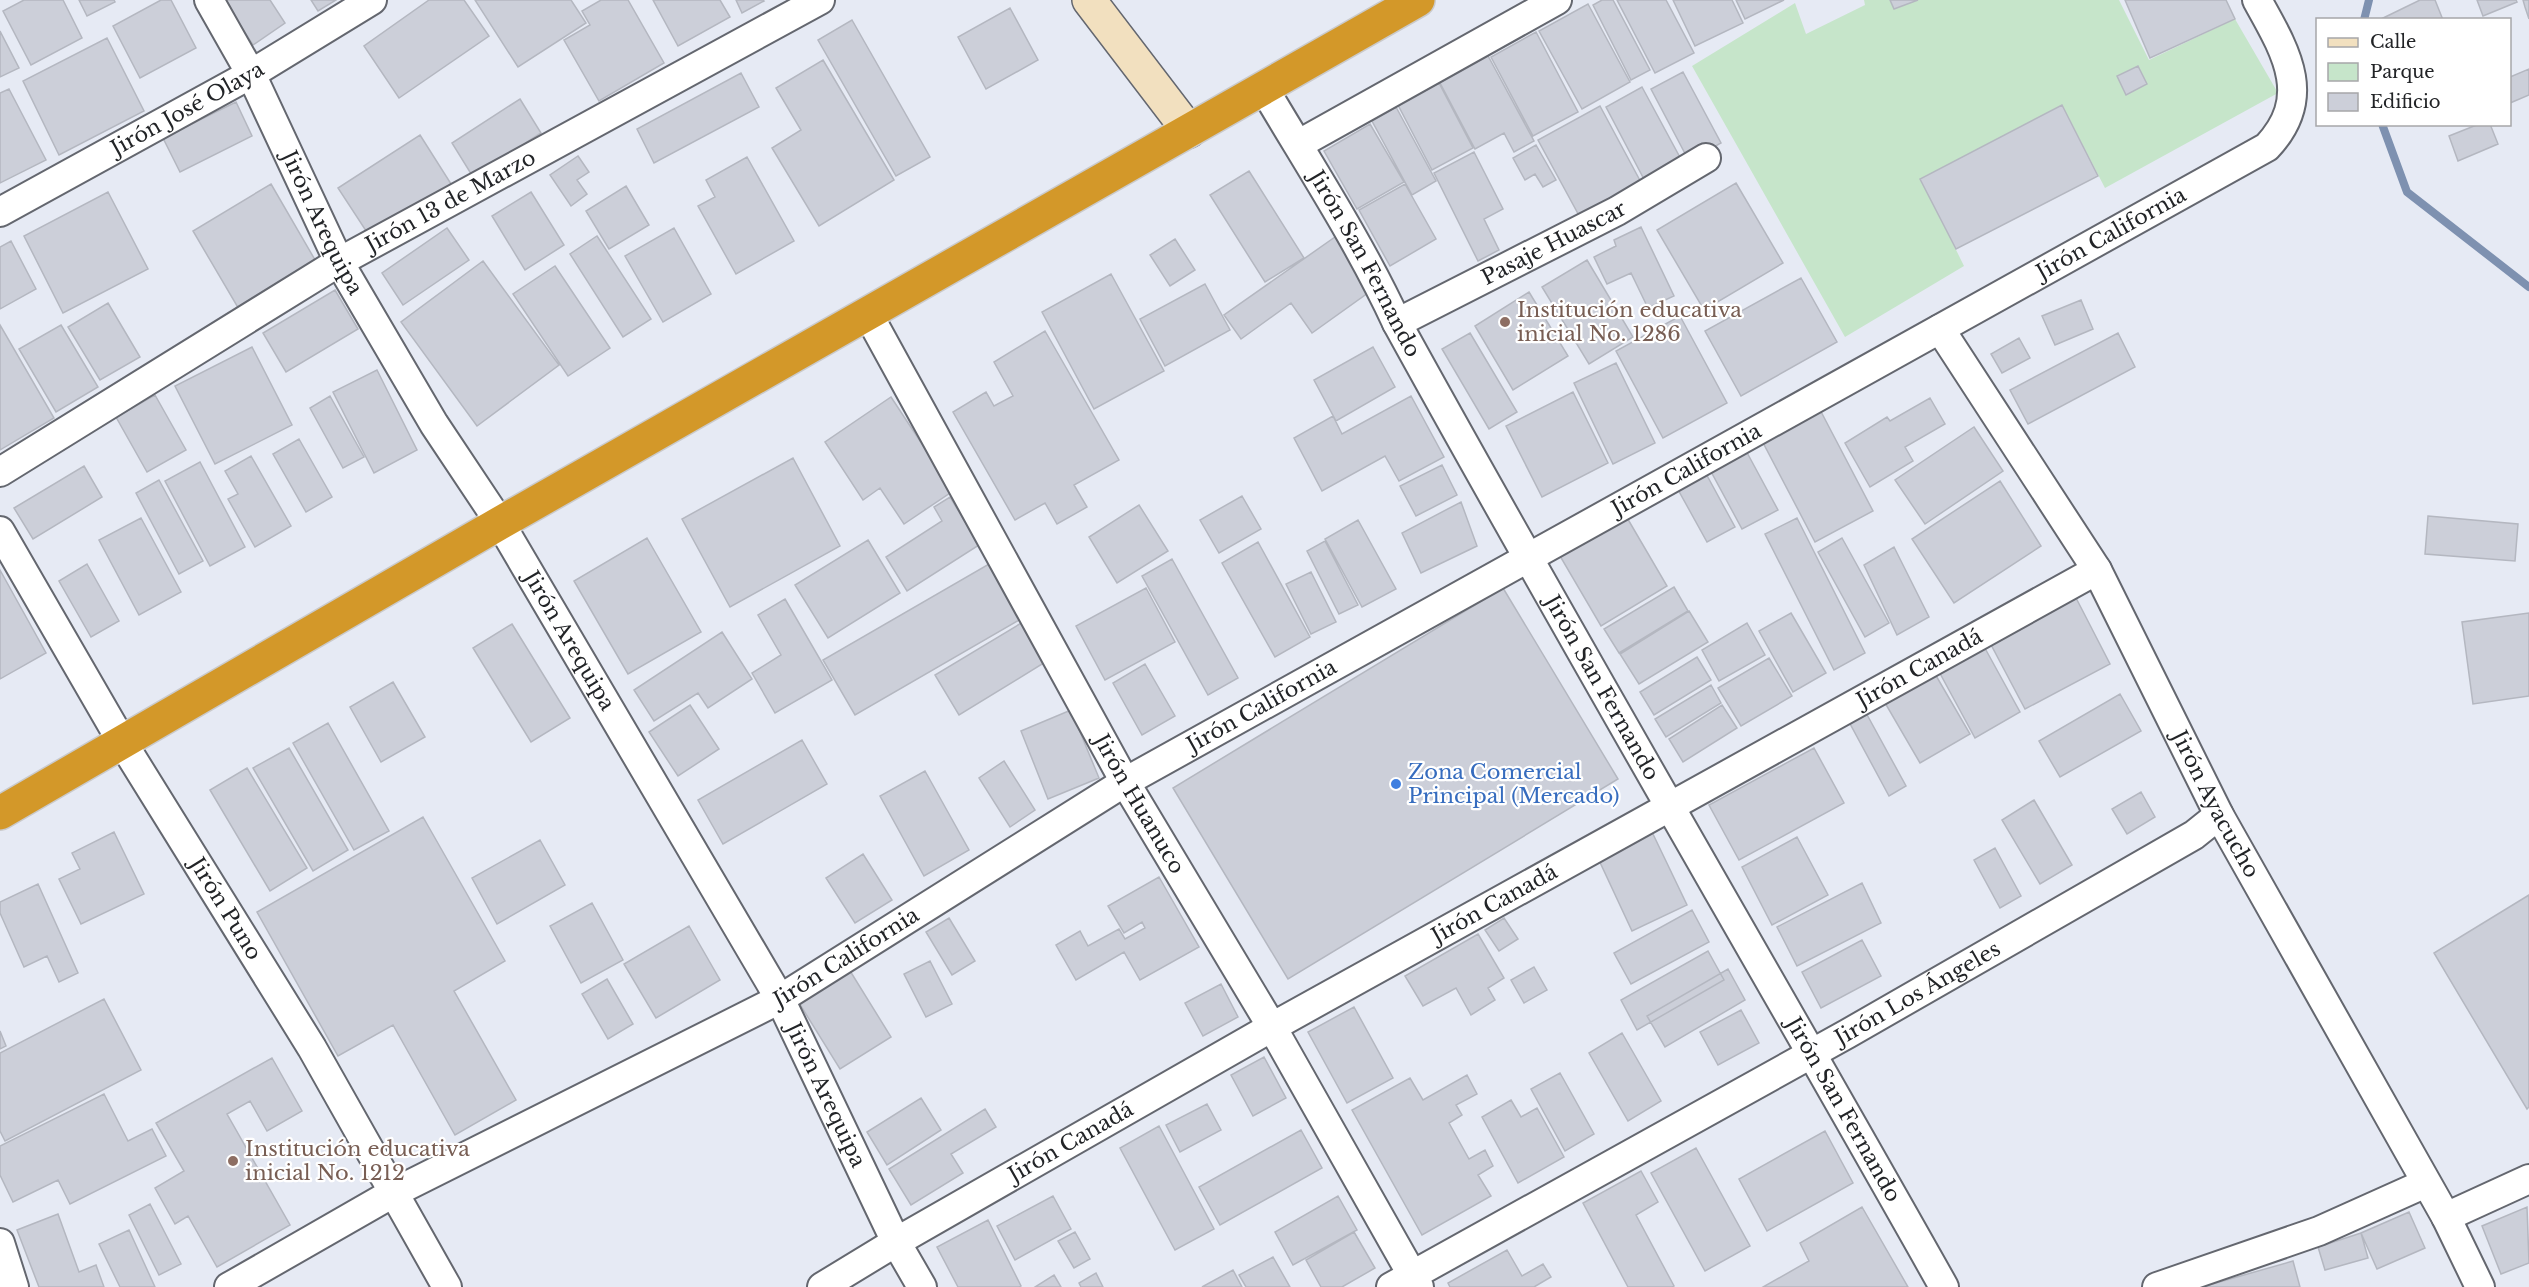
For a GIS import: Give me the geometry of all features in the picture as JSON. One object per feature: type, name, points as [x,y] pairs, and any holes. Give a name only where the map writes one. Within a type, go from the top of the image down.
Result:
[{"type":"highway","points":[[0,813],[500,523],[1418,0]]},
{"type":"street","name":"Jirón Arequipa","points":[[209,0],[251,74],[339,262],[434,424],[500,523],[780,999],[896,1242],[922,1287]]},
{"type":"street","name":"Jirón José Olaya","points":[[0,212],[251,74],[372,0]]},
{"type":"street","name":"Jirón 13 de Marzo","points":[[0,472],[339,262],[820,0]]},
{"type":"street","points":[[1089,0],[1189,131]]},
{"type":"street","points":[[1299,144],[1557,0]]},
{"type":"street","name":"Jirón California","points":[[229,1287],[393,1193],[780,999],[1125,782],[2267,147],[2282,130],[2293,105],[2290,69],[2257,0]]},
{"type":"street","name":"Jirón San Fernando","points":[[1263,87],[1299,144],[1381,287],[1397,323],[1527,560],[1670,804],[1944,1287]]},
{"type":"street","name":"Pasaje Huascar","points":[[1397,323],[1607,217],[1706,158]]},
{"type":"street","name":"Jirón Huanuco","points":[[867,314],[1125,782],[1272,1027],[1408,1283]]},
{"type":"street","name":"Jirón Ayacucho","points":[[1940,329],[2097,570],[2220,815],[2446,1217],[2480,1287]]},
{"type":"street","name":"Jirón Puno","points":[[0,531],[123,742],[312,1048],[447,1287]]},
{"type":"street","name":"Jirón Canadá","points":[[822,1287],[896,1242],[1272,1027],[1670,804],[2097,570]]},
{"type":"street","name":"Jirón Los Ángeles","points":[[1408,1283],[2194,835],[2220,815]]},
{"type":"street","points":[[2446,1217],[2529,1179]]},
{"type":"street","points":[[2157,1287],[2319,1231],[2426,1183]]},
{"type":"street","points":[[0,1244],[14,1287]]},
{"type":"green space","points":[[1864,0],[2119,0],[2149,60],[2235,19],[2278,93],[2105,188],[2062,105],[1921,179],[1964,266],[1845,337],[1692,66],[1795,3],[1806,34],[1865,5]]},
{"type":"building","points":[[24,0],[63,0],[82,38],[31,65],[3,11]]},
{"type":"building","points":[[79,0],[114,0],[115,2],[87,16]]},
{"type":"building","points":[[161,0],[171,0],[196,48],[140,78],[113,26]]},
{"type":"building","points":[[224,0],[270,0],[285,23],[253,45]]},
{"type":"building","points":[[311,0],[336,0],[318,11]]},
{"type":"building","points":[[429,0],[464,0],[489,36],[399,98],[364,46]]},
{"type":"building","points":[[475,0],[571,0],[586,23],[518,67]]},
{"type":"building","points":[[601,0],[628,0],[664,63],[599,101],[564,40],[590,25],[582,11]]},
{"type":"building","points":[[653,0],[720,0],[730,17],[678,46]]},
{"type":"building","points":[[736,0],[763,0],[764,1],[742,13]]},
{"type":"building","points":[[1602,0],[1613,0],[1650,70],[1631,80],[1593,5]]},
{"type":"building","points":[[1617,0],[1666,0],[1694,53],[1655,73]]},
{"type":"building","points":[[1673,0],[1732,0],[1743,23],[1695,46]]},
{"type":"building","points":[[1736,0],[1784,0],[1745,19]]},
{"type":"building","points":[[1890,0],[1918,0],[1894,9]]},
{"type":"building","points":[[2125,0],[2226,0],[2235,19],[2150,58]]},
{"type":"building","points":[[2420,0],[2435,0],[2442,18],[2383,18]]},
{"type":"building","points":[[2477,0],[2516,0],[2517,2],[2483,16]]},
{"type":"building","points":[[2523,0],[2529,0],[2529,19],[2525,7]]},
{"type":"building","points":[[1588,4],[1630,82],[1582,109],[1539,31]]},
{"type":"building","points":[[1010,8],[1038,60],[986,89],[958,37]]},
{"type":"building","points":[[852,20],[930,157],[896,176],[818,40]]},
{"type":"building","points":[[0,31],[19,68],[0,77]]},
{"type":"building","points":[[1536,32],[1578,112],[1533,136],[1491,57]]},
{"type":"building","points":[[107,38],[144,111],[59,155],[23,81]]},
{"type":"building","points":[[1487,54],[1534,141],[1514,152],[1504,133],[1475,149],[1439,81]]},
{"type":"building","points":[[823,60],[894,180],[819,226],[772,148],[801,130],[776,88]]},
{"type":"building","points":[[2138,66],[2147,84],[2126,95],[2117,76]]},
{"type":"building","points":[[2529,69],[2529,95],[2511,103],[2511,77]]},
{"type":"building","points":[[1683,72],[1721,143],[1689,161],[1651,89]]},
{"type":"building","points":[[741,73],[759,107],[654,163],[637,129]]},
{"type":"building","points":[[1439,83],[1473,148],[1432,170],[1398,105]]},
{"type":"building","points":[[1642,87],[1683,163],[1646,183],[1606,107]]},
{"type":"building","points":[[9,89],[46,160],[0,183],[0,93]]},
{"type":"building","points":[[520,99],[541,133],[473,177],[452,143]]},
{"type":"building","points":[[236,102],[252,136],[180,172],[163,138]]},
{"type":"building","points":[[2062,105],[2098,176],[1956,249],[1920,179]]},
{"type":"building","points":[[1600,106],[1644,188],[1582,221],[1538,140]]},
{"type":"building","points":[[1396,107],[1436,181],[1412,195],[1372,121]]},
{"type":"building","points":[[1370,124],[1404,182],[1357,209],[1324,151]]},
{"type":"building","points":[[2474,126],[2491,126],[2498,144],[2458,161],[2449,136]]},
{"type":"building","points":[[420,135],[453,187],[372,240],[338,188]]},
{"type":"building","points":[[1536,145],[1556,180],[1543,187],[1535,174],[1525,180],[1513,158]]},
{"type":"building","points":[[1474,152],[1503,209],[1484,219],[1499,250],[1478,261],[1434,173]]},
{"type":"building","points":[[578,156],[589,172],[577,180],[587,194],[571,206],[550,175]]},
{"type":"building","points":[[747,157],[794,241],[736,274],[698,206],[715,197],[706,180]]},
{"type":"building","points":[[1249,171],[1304,258],[1265,282],[1210,195]]},
{"type":"building","points":[[1736,183],[1783,263],[1704,310],[1657,230]]},
{"type":"building","points":[[271,184],[318,265],[240,311],[193,231]]},
{"type":"building","points":[[1405,184],[1436,239],[1390,266],[1359,210]]},
{"type":"building","points":[[626,186],[649,225],[609,249],[586,211]]},
{"type":"building","points":[[108,192],[148,269],[63,313],[24,236]]},
{"type":"building","points":[[531,192],[564,245],[525,270],[492,216]]},
{"type":"building","points":[[1641,227],[1674,296],[1648,308],[1631,273],[1607,284],[1594,257],[1616,246],[1614,240]]},
{"type":"building","points":[[447,228],[469,260],[403,305],[382,273]]},
{"type":"building","points":[[674,228],[711,294],[663,322],[625,256]]},
{"type":"building","points":[[597,236],[651,319],[623,337],[570,254]]},
{"type":"building","points":[[1335,237],[1372,290],[1312,333],[1291,303],[1241,339],[1224,315]]},
{"type":"building","points":[[1175,239],[1195,270],[1170,286],[1150,255]]},
{"type":"building","points":[[11,241],[36,289],[0,309],[0,247]]},
{"type":"building","points":[[1587,260],[1633,337],[1589,364],[1542,287]]},
{"type":"building","points":[[483,261],[559,365],[477,426],[401,322]]},
{"type":"building","points":[[555,266],[610,348],[568,376],[513,294]]},
{"type":"building","points":[[1111,274],[1164,371],[1094,409],[1042,312]]},
{"type":"building","points":[[1801,278],[1837,342],[1741,396],[1705,331]]},
{"type":"building","points":[[1205,284],[1230,330],[1165,366],[1140,319]]},
{"type":"building","points":[[335,290],[358,329],[286,372],[263,333]]},
{"type":"building","points":[[1529,292],[1568,356],[1513,390],[1475,326]]},
{"type":"building","points":[[2081,300],[2093,329],[2055,345],[2042,316]]},
{"type":"building","points":[[108,303],[140,357],[100,380],[68,327]]},
{"type":"building","points":[[1680,316],[1727,403],[1663,438],[1616,351]]},
{"type":"building","points":[[0,325],[54,418],[0,450]]},
{"type":"building","points":[[61,325],[98,387],[56,412],[19,349]]},
{"type":"building","points":[[1045,331],[1119,460],[1074,485],[1087,507],[1057,524],[1045,503],[1015,520],[953,412],[986,392],[994,406],[1013,396],[994,362]]},
{"type":"building","points":[[1470,333],[1517,412],[1489,429],[1442,349]]},
{"type":"building","points":[[2118,333],[2135,367],[2028,424],[2010,390]]},
{"type":"building","points":[[2019,338],[2030,358],[2002,373],[1991,354]]},
{"type":"building","points":[[252,347],[292,425],[215,464],[175,386]]},
{"type":"building","points":[[1373,347],[1395,387],[1336,421],[1314,380]]},
{"type":"building","points":[[1616,363],[1655,443],[1613,464],[1574,383]]},
{"type":"building","points":[[377,370],[417,450],[374,473],[333,392]]},
{"type":"building","points":[[1573,392],[1608,463],[1542,497],[1506,426]]},
{"type":"building","points":[[155,395],[186,450],[147,472],[116,417]]},
{"type":"building","points":[[330,396],[364,457],[343,468],[310,408]]},
{"type":"building","points":[[1411,396],[1444,457],[1399,481],[1385,456],[1322,491],[1294,438],[1333,416],[1342,434]]},
{"type":"building","points":[[891,397],[953,491],[904,524],[880,488],[863,500],[825,442]]},
{"type":"building","points":[[1930,398],[1945,424],[1905,447],[1913,461],[1870,487],[1845,443],[1887,417],[1890,421]]},
{"type":"building","points":[[1817,404],[1873,511],[1815,542],[1759,435]]},
{"type":"building","points":[[1974,427],[2003,471],[1925,524],[1895,480]]},
{"type":"building","points":[[299,439],[332,497],[306,512],[273,454]]},
{"type":"building","points":[[1744,447],[1778,510],[1742,529],[1708,466]]},
{"type":"building","points":[[251,456],[291,526],[255,547],[228,499],[238,494],[225,471]]},
{"type":"building","points":[[793,458],[840,546],[730,607],[682,519]]},
{"type":"building","points":[[200,462],[245,547],[210,566],[165,481]]},
{"type":"building","points":[[1442,465],[1457,495],[1416,516],[1400,486]]},
{"type":"building","points":[[84,466],[102,497],[33,539],[14,508]]},
{"type":"building","points":[[1704,470],[1735,527],[1707,542],[1676,486]]},
{"type":"building","points":[[159,480],[203,561],[179,574],[136,493]]},
{"type":"building","points":[[2000,481],[2041,546],[1954,603],[1912,539]]},
{"type":"building","points":[[1242,496],[1261,529],[1219,553],[1200,520]]},
{"type":"building","points":[[950,497],[979,545],[907,591],[886,557],[942,521],[934,507]]},
{"type":"building","points":[[1461,502],[1477,546],[1421,573],[1402,533]]},
{"type":"building","points":[[1139,505],[1168,551],[1117,583],[1089,537]]},
{"type":"building","points":[[1626,516],[1667,586],[1601,626],[1560,556]]},
{"type":"building","points":[[2428,516],[2518,524],[2515,561],[2425,554]]},
{"type":"building","points":[[141,518],[181,592],[139,615],[99,540]]},
{"type":"building","points":[[1797,518],[1865,653],[1834,670],[1765,534]]},
{"type":"building","points":[[1358,520],[1396,589],[1362,607],[1325,539]]},
{"type":"building","points":[[647,538],[701,632],[628,674],[574,581]]},
{"type":"building","points":[[1842,538],[1889,623],[1865,637],[1818,552]]},
{"type":"building","points":[[868,540],[900,593],[828,638],[795,585]]},
{"type":"building","points":[[1325,541],[1358,605],[1339,614],[1307,551]]},
{"type":"building","points":[[1258,542],[1310,637],[1275,657],[1222,563]]},
{"type":"building","points":[[1894,547],[1929,617],[1897,635],[1864,565]]},
{"type":"building","points":[[1172,559],[1238,678],[1208,695],[1142,576]]},
{"type":"building","points":[[87,564],[119,621],[91,637],[59,581]]},
{"type":"building","points":[[989,564],[1021,619],[855,715],[823,660]]},
{"type":"building","points":[[0,570],[46,653],[0,679]]},
{"type":"building","points":[[1311,572],[1336,622],[1311,634],[1286,584]]},
{"type":"building","points":[[1674,587],[1688,611],[1619,653],[1604,629]]},
{"type":"building","points":[[1146,588],[1175,642],[1105,680],[1076,626]]},
{"type":"building","name":"Zona Comercial Principal (Mercado)","points":[[1503,588],[1618,779],[1288,979],[1173,788]]},
{"type":"building","points":[[2074,594],[2110,664],[2025,709],[1988,639]]},
{"type":"building","points":[[785,599],[832,680],[775,713],[752,673],[781,655],[758,615]]},
{"type":"building","points":[[1689,611],[1708,642],[1639,684],[1620,654]]},
{"type":"building","points":[[1791,613],[1826,673],[1793,692],[1759,631]]},
{"type":"building","points":[[2529,613],[2529,696],[2473,704],[2462,622]]},
{"type":"building","points":[[1023,622],[1047,661],[959,715],[935,675]]},
{"type":"building","points":[[1747,623],[1765,655],[1719,681],[1702,650]]},
{"type":"building","points":[[512,624],[570,718],[531,742],[473,648]]},
{"type":"building","points":[[722,632],[752,679],[708,708],[698,693],[654,721],[634,690]]},
{"type":"building","points":[[1981,641],[2020,712],[1975,738],[1936,666]]},
{"type":"building","points":[[1697,657],[1711,680],[1654,715],[1640,692]]},
{"type":"building","points":[[1769,658],[1792,696],[1741,726],[1718,688]]},
{"type":"building","points":[[1145,664],[1175,716],[1142,735],[1113,683]]},
{"type":"building","points":[[1931,667],[1970,734],[1920,763],[1881,696]]},
{"type":"building","points":[[393,682],[425,737],[381,762],[350,707]]},
{"type":"building","points":[[1711,685],[1721,703],[1666,737],[1655,719]]},
{"type":"building","points":[[2120,694],[2141,731],[2060,777],[2039,741]]},
{"type":"building","points":[[690,705],[719,749],[678,776],[649,732]]},
{"type":"building","points":[[1722,705],[1737,728],[1683,762],[1669,739]]},
{"type":"building","points":[[1071,710],[1099,778],[1048,799],[1021,731]]},
{"type":"building","points":[[1865,711],[1906,786],[1889,796],[1848,720]]},
{"type":"building","points":[[328,723],[389,831],[354,850],[293,743]]},
{"type":"building","points":[[802,740],[827,784],[723,844],[698,800]]},
{"type":"building","points":[[289,748],[348,850],[313,871],[253,768]]},
{"type":"building","points":[[1814,748],[1844,803],[1739,860],[1709,805]]},
{"type":"building","points":[[1004,761],[1035,810],[1010,827],[979,778]]},
{"type":"building","points":[[247,768],[307,868],[270,891],[210,790]]},
{"type":"building","points":[[925,771],[969,850],[924,876],[880,796]]},
{"type":"building","points":[[2141,792],[2155,817],[2127,834],[2112,809]]},
{"type":"building","points":[[2034,800],[2072,865],[2040,884],[2002,820]]},
{"type":"building","points":[[423,817],[505,961],[454,991],[516,1100],[455,1135],[393,1025],[338,1056],[257,912]]},
{"type":"building","points":[[114,832],[144,894],[81,924],[59,879],[80,869],[72,853]]},
{"type":"building","points":[[1652,832],[1687,905],[1632,931],[1598,858]]},
{"type":"building","points":[[1797,837],[1828,895],[1772,925],[1742,867]]},
{"type":"building","points":[[540,840],[565,885],[497,924],[472,878]]},
{"type":"building","points":[[1995,848],[2021,896],[2000,908],[1974,860]]},
{"type":"building","points":[[863,854],[892,900],[855,923],[826,878]]},
{"type":"building","points":[[1159,877],[1199,947],[1140,980],[1124,952],[1076,980],[1056,945],[1080,931],[1088,946],[1119,929],[1125,939],[1145,928],[1142,922],[1124,933],[1108,906]]},
{"type":"building","points":[[1862,883],[1881,923],[1797,966],[1777,927]]},
{"type":"building","points":[[38,884],[78,973],[59,982],[47,956],[24,967],[0,913],[0,902]]},
{"type":"building","points":[[2529,895],[2529,1107],[2527,1109],[2434,953]]},
{"type":"building","points":[[592,903],[623,960],[581,983],[550,926]]},
{"type":"building","points":[[1692,910],[1709,942],[1631,984],[1614,953]]},
{"type":"building","points":[[949,918],[975,961],[952,975],[926,932]]},
{"type":"building","points":[[1504,918],[1518,939],[1499,951],[1485,930]]},
{"type":"building","points":[[689,926],[720,980],[656,1018],[624,964]]},
{"type":"building","points":[[1478,934],[1504,978],[1488,988],[1495,1000],[1471,1015],[1456,988],[1423,1006],[1405,976]]},
{"type":"building","points":[[1862,940],[1881,976],[1821,1008],[1802,972]]},
{"type":"building","points":[[1708,951],[1724,980],[1637,1030],[1621,1000]]},
{"type":"building","points":[[930,961],[952,1004],[926,1017],[904,974]]},
{"type":"building","points":[[847,966],[891,1037],[840,1069],[796,998]]},
{"type":"building","points":[[1534,967],[1547,990],[1524,1003],[1511,980]]},
{"type":"building","points":[[1728,969],[1745,1000],[1665,1047],[1647,1016]]},
{"type":"building","points":[[607,979],[633,1024],[608,1039],[582,994]]},
{"type":"building","points":[[1221,984],[1238,1017],[1203,1036],[1185,1003]]},
{"type":"building","points":[[104,999],[141,1070],[5,1141],[0,1131],[0,1053]]},
{"type":"building","points":[[1354,1007],[1393,1078],[1347,1103],[1308,1032]]},
{"type":"building","points":[[1741,1010],[1759,1043],[1718,1065],[1700,1032]]},
{"type":"building","points":[[0,1031],[6,1046],[0,1049]]},
{"type":"building","points":[[1622,1033],[1661,1101],[1628,1121],[1589,1053]]},
{"type":"building","points":[[1264,1057],[1286,1098],[1253,1116],[1231,1075]]},
{"type":"building","points":[[272,1058],[302,1111],[267,1131],[250,1101],[227,1114],[290,1225],[217,1267],[188,1216],[175,1224],[155,1188],[184,1171],[156,1123]]},
{"type":"building","points":[[1560,1073],[1594,1134],[1565,1151],[1531,1089]]},
{"type":"building","points":[[1467,1075],[1477,1094],[1456,1105],[1462,1115],[1449,1123],[1469,1159],[1485,1150],[1493,1166],[1478,1175],[1491,1196],[1422,1235],[1352,1110],[1410,1078],[1423,1100]]},
{"type":"building","points":[[104,1094],[128,1141],[152,1129],[166,1156],[70,1204],[58,1180],[13,1202],[0,1175],[0,1146]]},
{"type":"building","points":[[921,1098],[941,1130],[887,1165],[867,1132]]},
{"type":"building","points":[[1511,1100],[1521,1117],[1537,1108],[1564,1157],[1518,1183],[1482,1117]]},
{"type":"building","points":[[1207,1104],[1221,1130],[1180,1152],[1166,1125]]},
{"type":"building","points":[[985,1109],[996,1127],[951,1154],[963,1173],[911,1205],[889,1169]]},
{"type":"building","points":[[1159,1126],[1214,1229],[1175,1250],[1120,1148]]},
{"type":"building","points":[[1301,1130],[1322,1168],[1220,1225],[1199,1187]]},
{"type":"building","points":[[1825,1131],[1853,1183],[1767,1231],[1739,1179]]},
{"type":"building","points":[[1696,1148],[1750,1246],[1705,1271],[1651,1173]]},
{"type":"building","points":[[1641,1171],[1658,1202],[1636,1215],[1674,1286],[1672,1287],[1628,1287],[1583,1203]]},
{"type":"building","points":[[1053,1196],[1071,1229],[1015,1260],[997,1226]]},
{"type":"building","points":[[1338,1196],[1357,1230],[1293,1265],[1275,1232]]},
{"type":"building","points":[[150,1204],[181,1264],[159,1275],[129,1215]]},
{"type":"building","points":[[1862,1207],[1908,1287],[1763,1287],[1809,1261],[1800,1243]]},
{"type":"building","points":[[2527,1207],[2529,1263],[2501,1274],[2482,1226]]},
{"type":"building","points":[[2409,1212],[2425,1248],[2377,1269],[2361,1233]]},
{"type":"building","points":[[58,1214],[79,1272],[96,1265],[104,1287],[39,1287],[17,1230]]},
{"type":"building","points":[[988,1220],[1021,1286],[1019,1287],[958,1287],[937,1247]]},
{"type":"building","points":[[129,1230],[155,1287],[120,1287],[99,1244]]},
{"type":"building","points":[[1075,1232],[1090,1259],[1074,1268],[1058,1241]]},
{"type":"building","points":[[1354,1232],[1375,1268],[1342,1287],[1321,1287],[1306,1260]]},
{"type":"building","points":[[2361,1233],[2368,1258],[2325,1270],[2318,1247]]},
{"type":"building","points":[[1507,1250],[1522,1276],[1543,1264],[1551,1277],[1534,1287],[1450,1287],[1448,1283]]},
{"type":"building","points":[[1273,1257],[1290,1287],[1246,1287],[1239,1275]]},
{"type":"building","points":[[2293,1261],[2300,1287],[2202,1287]]},
{"type":"building","points":[[1233,1270],[1242,1287],[1202,1287]]},
{"type":"building","points":[[1096,1273],[1103,1287],[1081,1287],[1079,1283]]},
{"type":"building","points":[[1054,1275],[1061,1287],[1035,1287]]},
{"type":"waterway","points":[[2364,18],[2369,0]]},
{"type":"waterway","points":[[2383,126],[2407,192],[2529,287]]},
{"type":"place","name":"Institución educativa inicial No. 1286","points":[[1505,322]]},
{"type":"place","name":"Zona Comercial Principal (Mercado)","points":[[1396,784]]},
{"type":"place","name":"Institución educativa inicial No. 1212","points":[[233,1161]]}]
